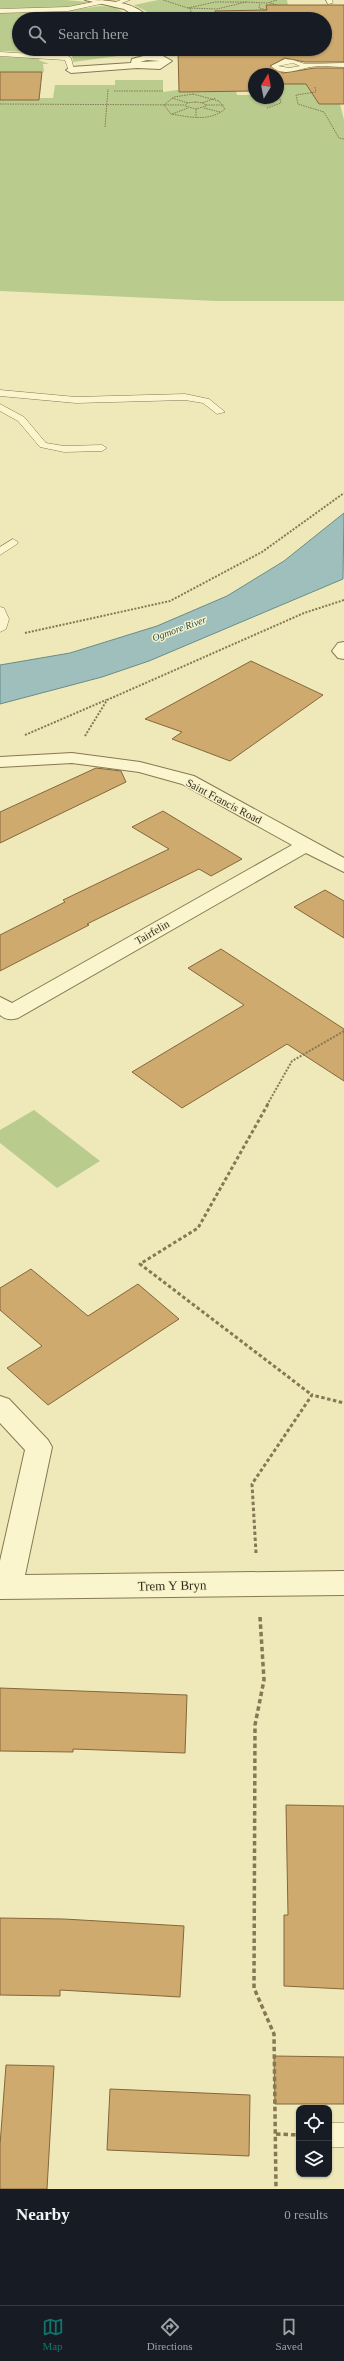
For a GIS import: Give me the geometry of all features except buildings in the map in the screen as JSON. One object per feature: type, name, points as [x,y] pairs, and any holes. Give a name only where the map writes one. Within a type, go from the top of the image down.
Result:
[{"type":"street","points":[[89,0],[127,7],[135,12]]},
{"type":"street","points":[[71,70],[137,65],[154,67],[167,63],[165,60],[154,58],[138,60],[135,62],[137,65]]},
{"type":"street","points":[[344,646],[340,651],[344,654]]},
{"type":"street","name":"Saint Francis Road","points":[[0,762],[72,758],[140,767],[188,780],[344,866]]},
{"type":"street","name":"Tairfelin","points":[[0,1004],[11,1013],[305,845]]},
{"type":"street","points":[[0,1406],[39,1448],[4,1587]]},
{"type":"street","name":"Trem Y Bryn","points":[[4,1587],[344,1583]]},
{"type":"lane","points":[[113,4],[127,0]]},
{"type":"lane","points":[[0,11],[68,9],[103,2]]},
{"type":"lane","points":[[0,54],[12,55]]},
{"type":"lane","points":[[34,56],[68,58],[71,70]]},
{"type":"lane","points":[[304,66],[289,70],[274,66],[278,63],[288,62],[304,66],[344,65]]},
{"type":"lane","points":[[0,393],[76,400],[185,397],[206,401],[220,412]]},
{"type":"lane","points":[[0,406],[21,419],[43,445],[64,449],[102,448]]},
{"type":"lane","points":[[0,552],[13,542]]},
{"type":"lane","points":[[0,610],[2,619],[0,629]]},
{"type":"lane","points":[[332,2135],[344,2135]]},
{"type":"path","points":[[163,0],[187,8],[223,9],[246,2]]},
{"type":"path","points":[[187,8],[215,2],[260,3],[277,0]]},
{"type":"path","points":[[270,2],[277,5]]},
{"type":"path","points":[[260,3],[259,8],[267,10]]},
{"type":"path","points":[[190,8],[191,12]]},
{"type":"path","points":[[287,56],[288,62]]},
{"type":"path","points":[[105,127],[108,84]]},
{"type":"path","points":[[309,86],[315,86],[316,91],[296,95],[298,104],[324,112],[340,138],[344,139]]},
{"type":"path","points":[[267,108],[281,103],[279,93],[286,89]]},
{"type":"path","points":[[108,91],[162,91]]},
{"type":"path","points":[[164,105],[171,98],[195,95],[216,98],[224,105]]},
{"type":"path","points":[[171,98],[188,103],[202,103],[216,98]]},
{"type":"path","points":[[0,104],[185,105],[188,103]]},
{"type":"path","points":[[202,103],[206,105],[224,105]]},
{"type":"path","points":[[164,105],[172,114],[196,117],[221,112],[225,108],[224,105]]},
{"type":"path","points":[[185,105],[189,108]]},
{"type":"path","points":[[203,108],[206,105]]},
{"type":"path","points":[[172,114],[189,108],[203,108],[221,112]]},
{"type":"path","points":[[196,108],[196,117]]},
{"type":"path","points":[[23,633],[170,601],[262,552],[344,493]]},
{"type":"path","points":[[20,737],[304,613],[344,600]]},
{"type":"path","points":[[72,758],[107,700]]},
{"type":"path","points":[[344,1031],[292,1061],[198,1228],[140,1264],[312,1395],[344,1403]]},
{"type":"path","points":[[257,1561],[252,1484],[312,1395]]},
{"type":"path","points":[[260,1617],[264,1680],[255,1725],[254,1988],[274,2034],[276,2189]]},
{"type":"path","points":[[275,2134],[296,2134]]},
{"type":"green space","points":[[0,0],[66,0],[88,2],[69,8],[32,9],[0,8]]},
{"type":"green space","points":[[158,0],[287,0],[288,5],[267,10],[148,12],[134,5]]},
{"type":"green space","points":[[100,6],[115,7],[122,12],[12,12],[12,51],[0,51],[0,12],[65,11]]},
{"type":"green space","points":[[72,56],[118,56],[73,62]]},
{"type":"green space","points":[[0,57],[40,58],[39,60],[49,64],[43,64],[44,72],[0,72]]},
{"type":"green space","points":[[115,80],[163,80],[163,92],[177,90],[236,91],[237,95],[248,95],[248,104],[284,104],[284,84],[323,84],[313,94],[319,104],[340,104],[344,120],[344,301],[216,301],[0,291],[0,100],[38,100],[39,98],[53,98],[55,85],[115,85]]},
{"type":"green space","points":[[34,1110],[100,1161],[57,1188],[0,1143],[0,1130]]},
{"type":"water","name":"Ogmore River","points":[[344,513],[343,579],[149,661],[102,677],[0,704],[0,665],[70,653],[157,626],[227,596],[284,561]]}]
